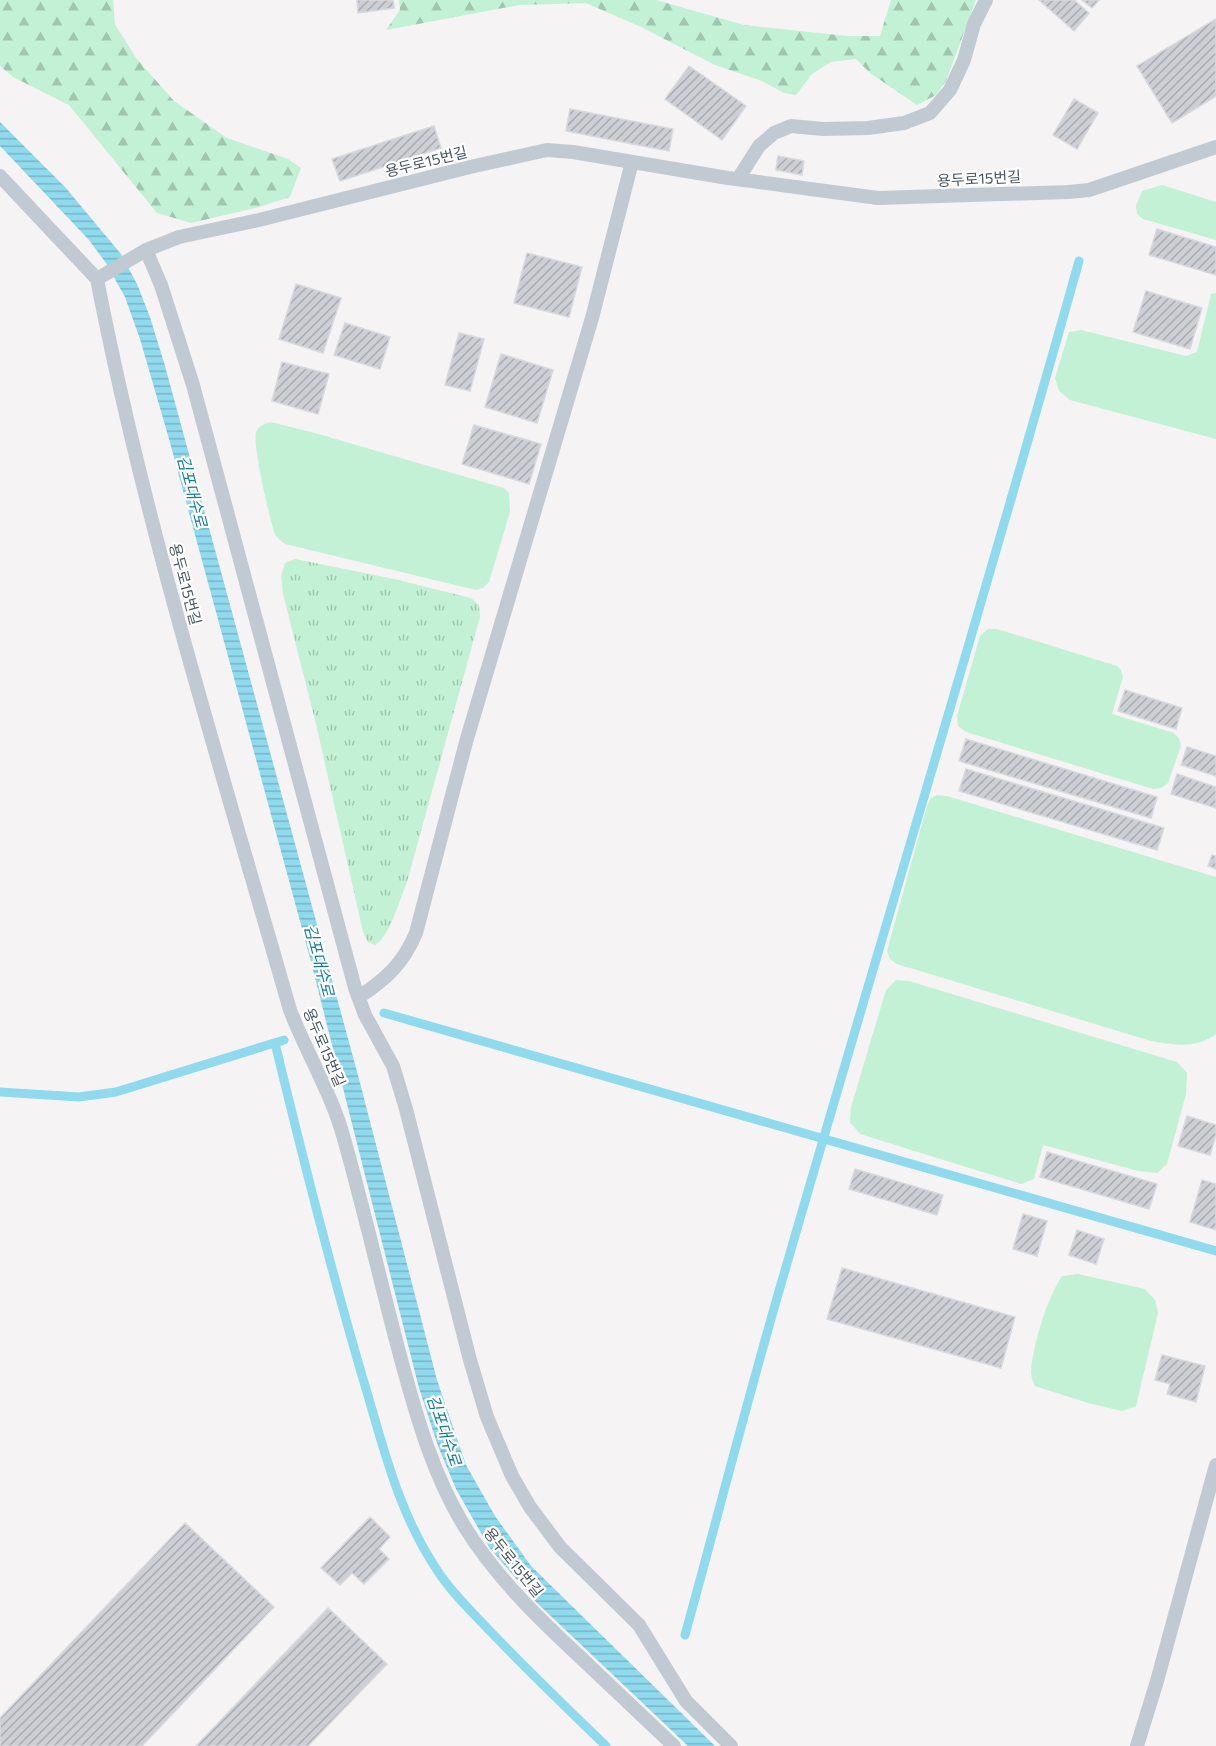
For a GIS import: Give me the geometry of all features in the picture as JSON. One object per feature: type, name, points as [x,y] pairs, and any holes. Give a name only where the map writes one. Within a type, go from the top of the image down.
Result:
[{"type":"lane","points":[[738,179],[759,146],[774,133],[791,126],[824,129],[868,128],[904,123],[930,113],[950,90],[964,60],[974,24],[986,0]]},
{"type":"lane","name":"용두로15번길","points":[[674,1746],[535,1614],[487,1560],[458,1515],[434,1463],[408,1385],[344,1137],[323,1082],[302,1042],[290,1010],[223,777],[134,454],[115,371],[100,278],[140,253],[180,237],[260,220],[547,150],[878,198],[1089,190],[1216,147]]},
{"type":"lane","points":[[358,997],[382,982],[399,965],[416,933],[466,742],[592,318],[632,162]]},
{"type":"lane","points":[[0,176],[100,278]]},
{"type":"lane","points":[[140,253],[161,285],[193,385],[274,693],[358,997],[365,1015],[393,1065],[487,1417],[512,1476],[530,1507],[560,1547],[639,1625],[686,1701],[731,1746]]},
{"type":"lane","points":[[1137,1746],[1216,1465]]},
{"type":"green space","points":[[0,0],[113,0],[115,24],[136,58],[174,101],[227,138],[288,159],[301,168],[290,197],[191,223],[157,213],[69,105],[13,77],[0,66]]},
{"type":"green space","points":[[399,0],[656,0],[744,25],[847,36],[880,36],[891,0],[976,0],[946,81],[936,95],[917,105],[870,73],[856,59],[831,62],[812,74],[796,95],[784,93],[762,81],[715,65],[641,27],[586,3],[520,5],[386,30],[400,10]]},
{"type":"green space","points":[[1162,185],[1216,202],[1216,240],[1143,219],[1137,214],[1136,206],[1142,191]]},
{"type":"green space","points":[[1216,293],[1216,439],[1070,400],[1059,391],[1055,378],[1069,332],[1081,330],[1186,356],[1197,352],[1211,294]]},
{"type":"green space","points":[[271,422],[504,488],[509,493],[510,512],[489,582],[483,588],[476,590],[285,544],[276,535],[273,527],[262,482],[255,438],[260,426]]},
{"type":"green space","points":[[295,559],[394,579],[471,598],[479,605],[480,617],[407,882],[390,926],[375,945],[368,942],[363,932],[316,724],[283,594],[281,576],[285,563]]},
{"type":"green space","points":[[988,629],[997,629],[1117,666],[1123,677],[1112,714],[1174,733],[1179,738],[1181,746],[1168,783],[1161,788],[1153,789],[966,732],[958,726],[957,716],[980,636]]},
{"type":"green space","points":[[937,795],[947,796],[1216,877],[1216,1034],[1192,1044],[1151,1041],[897,964],[890,959],[887,951],[927,806],[931,798]]},
{"type":"green space","points":[[896,980],[909,981],[1177,1062],[1187,1073],[1186,1094],[1167,1164],[1157,1173],[1138,1171],[1043,1145],[1034,1179],[1021,1184],[860,1134],[850,1122],[851,1107],[886,990]]},
{"type":"green space","points":[[1078,1274],[1145,1289],[1155,1300],[1158,1313],[1136,1406],[1122,1411],[1035,1386],[1031,1374],[1032,1361],[1046,1309],[1062,1276]]},
{"type":"water","name":"김포대수로","points":[[0,122],[65,187],[121,254],[137,284],[150,317],[359,1079],[437,1380],[466,1465],[495,1516],[531,1566],[715,1746],[688,1746],[536,1602],[489,1547],[456,1489],[438,1446],[419,1388],[310,958],[140,339],[125,297],[106,263],[89,240],[0,146]]},
{"type":"building","points":[[357,0],[393,0],[394,8],[358,13]]},
{"type":"building","points":[[1039,0],[1074,0],[1089,13],[1074,31]]},
{"type":"building","points":[[1082,0],[1099,0],[1092,8]]},
{"type":"building","points":[[1216,19],[1216,96],[1172,123],[1137,66]]},
{"type":"building","points":[[689,66],[746,106],[722,140],[665,99]]},
{"type":"building","points":[[1074,99],[1098,113],[1077,149],[1053,135]]},
{"type":"building","points":[[570,109],[673,129],[669,151],[566,131]]},
{"type":"building","points":[[434,126],[441,148],[340,181],[332,159]]},
{"type":"building","points":[[778,156],[804,161],[802,175],[776,170]]},
{"type":"building","points":[[1157,229],[1216,247],[1216,275],[1149,255]]},
{"type":"building","points":[[527,253],[582,267],[569,317],[514,303]]},
{"type":"building","points":[[296,284],[341,298],[323,353],[279,339]]},
{"type":"building","points":[[1146,291],[1202,308],[1190,349],[1133,332]]},
{"type":"building","points":[[345,323],[390,337],[380,369],[334,355]]},
{"type":"building","points":[[459,333],[484,339],[470,391],[445,385]]},
{"type":"building","points":[[501,354],[553,370],[537,423],[485,407]]},
{"type":"building","points":[[282,362],[329,374],[318,414],[272,401]]},
{"type":"building","points":[[474,425],[541,444],[529,484],[462,464]]},
{"type":"building","points":[[1125,690],[1182,708],[1176,729],[1118,711]]},
{"type":"building","points":[[966,739],[1157,797],[1151,818],[959,761]]},
{"type":"building","points":[[1187,747],[1216,756],[1216,776],[1181,765]]},
{"type":"building","points":[[966,769],[1164,828],[1157,850],[959,791]]},
{"type":"building","points":[[1177,774],[1216,787],[1216,808],[1171,794]]},
{"type":"building","points":[[1212,855],[1216,856],[1216,869],[1208,866]]},
{"type":"building","points":[[1187,1116],[1216,1125],[1216,1135],[1210,1155],[1178,1146]]},
{"type":"building","points":[[1047,1152],[1157,1184],[1149,1209],[1040,1177]]},
{"type":"building","points":[[855,1169],[943,1195],[937,1215],[849,1189]]},
{"type":"building","points":[[1202,1180],[1216,1184],[1216,1230],[1190,1222]]},
{"type":"building","points":[[1023,1214],[1047,1221],[1037,1256],[1013,1249]]},
{"type":"building","points":[[1077,1230],[1104,1239],[1096,1264],[1069,1255]]},
{"type":"building","points":[[842,1268],[1015,1317],[1001,1368],[827,1319]]},
{"type":"building","points":[[1162,1355],[1205,1366],[1196,1402],[1167,1394],[1170,1384],[1155,1380]]},
{"type":"building","points":[[370,1517],[390,1537],[379,1549],[389,1559],[364,1584],[352,1573],[340,1585],[321,1568]]},
{"type":"building","points":[[185,1523],[274,1607],[142,1746],[0,1746],[0,1718]]},
{"type":"building","points":[[328,1608],[387,1664],[308,1746],[196,1746]]},
{"type":"waterway","points":[[685,1635],[773,1313],[1079,261]]},
{"type":"waterway","points":[[384,1013],[1216,1251]]},
{"type":"waterway","points":[[0,1092],[79,1097],[116,1092],[284,1040]]},
{"type":"waterway","points":[[275,1043],[353,1346],[394,1482],[413,1527],[437,1570],[455,1594],[606,1746]]}]
